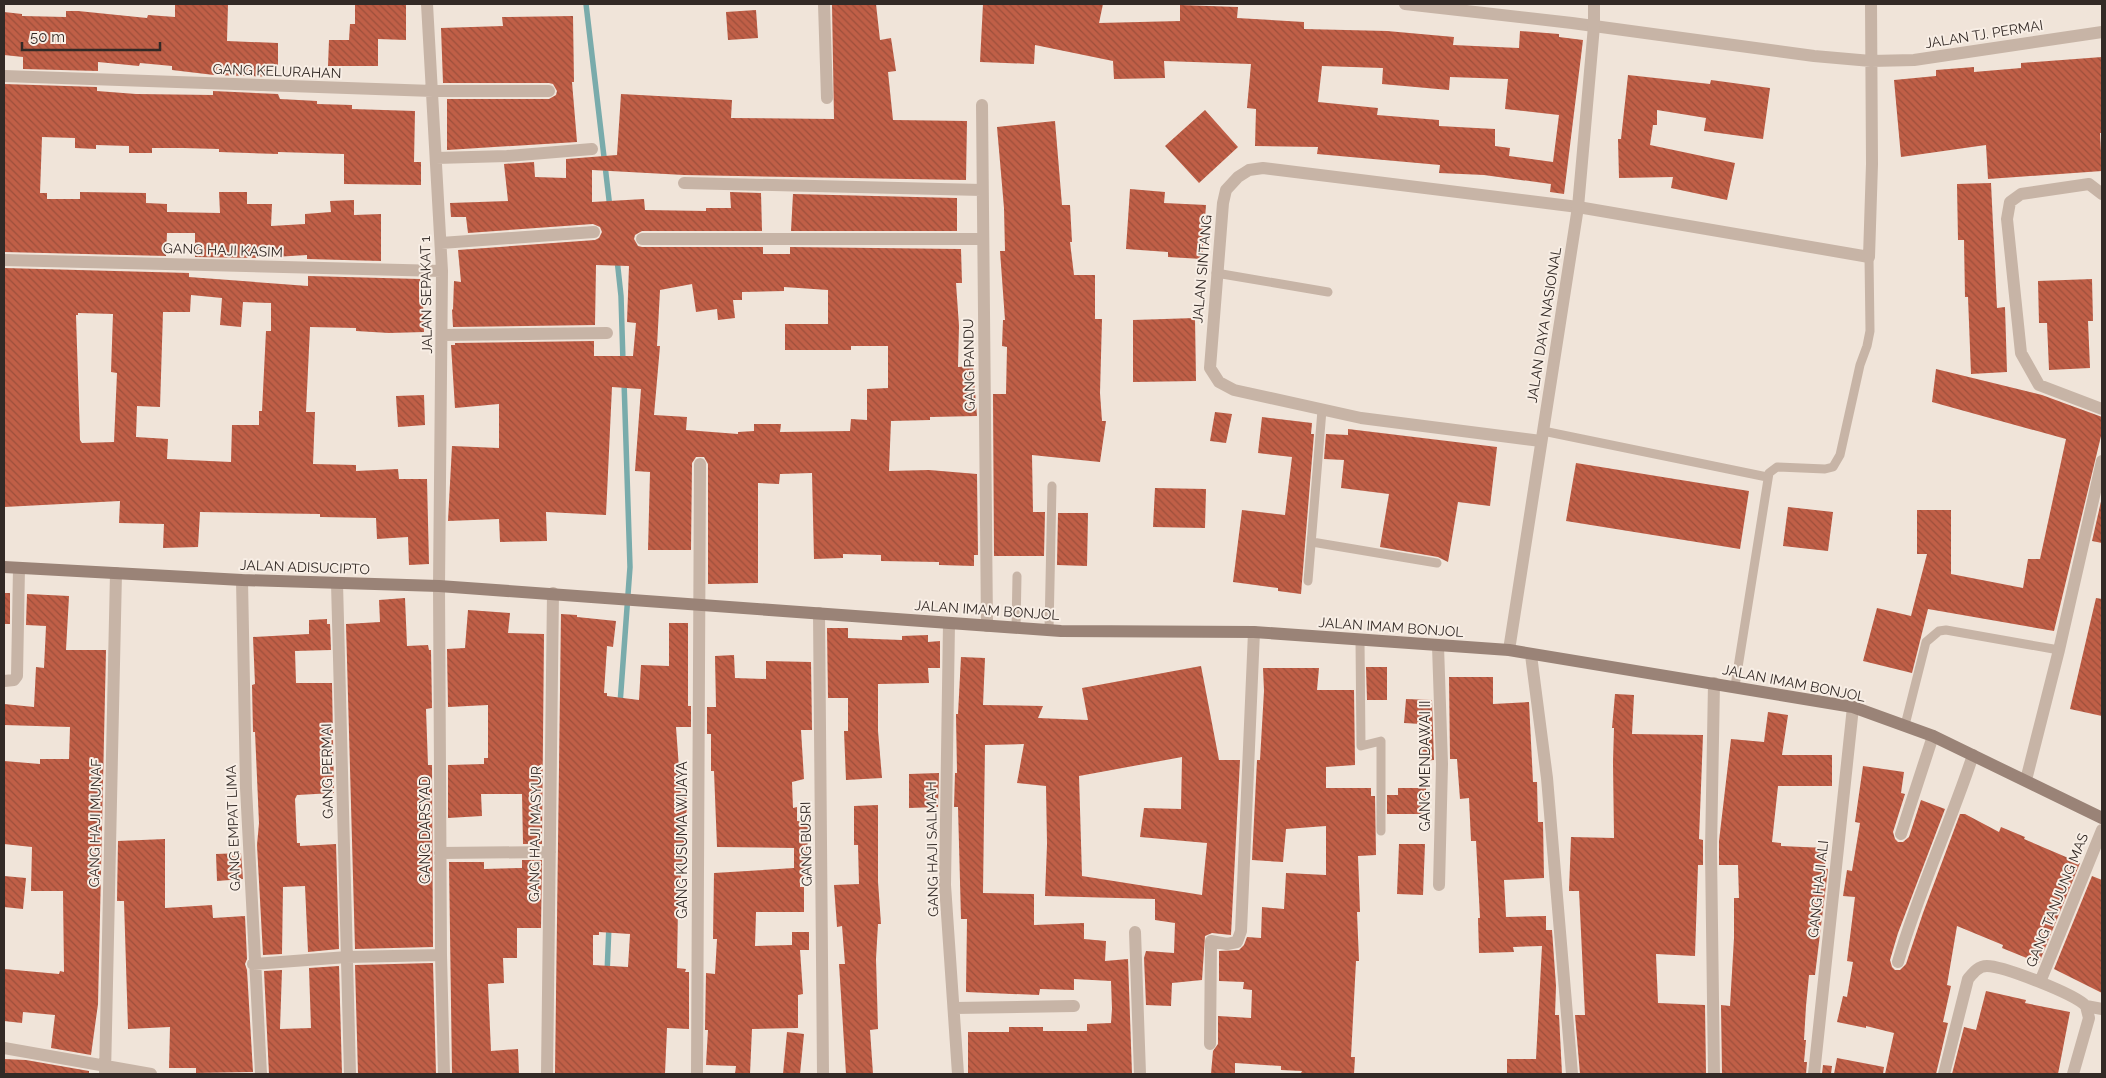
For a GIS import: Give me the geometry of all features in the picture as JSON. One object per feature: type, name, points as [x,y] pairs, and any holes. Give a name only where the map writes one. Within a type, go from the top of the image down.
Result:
[{"type":"main road","name":"JALAN ADISUCIPTO","points":[[4,567],[242,580],[439,586],[553,593],[651,602]]},
{"type":"main road","name":"JALAN IMAM BONJOL","points":[[651,602],[1049,630],[1254,632],[1509,650],[1853,707],[1933,736],[2102,818]]},
{"type":"street","name":"JALAN SEPAKAT 1","points":[[427,4],[442,271],[439,586]]},
{"type":"street","points":[[824,4],[827,98]]},
{"type":"street","name":"JALAN TJ. PERMAI","points":[[1404,4],[1594,26],[1814,56],[1871,61],[1914,60],[2102,32]]},
{"type":"street","name":"JALAN DAYA NASIONAL","points":[[1509,650],[1578,207],[1594,26],[1594,4]]},
{"type":"street","points":[[1868,257],[1872,164],[1871,4]]},
{"type":"street","name":"GANG KELURAHAN","points":[[4,76],[433,91],[548,91]]},
{"type":"street","name":"GANG PANDU","points":[[982,105],[987,626]]},
{"type":"street","points":[[436,158],[507,156],[592,149]]},
{"type":"street","name":"JALAN SINTANG","points":[[1542,436],[1360,418],[1226,387],[1214,376],[1210,368],[1216,273],[1226,190],[1238,177],[1249,170],[1263,168],[1578,207],[1868,257]]},
{"type":"street","points":[[684,183],[982,190]]},
{"type":"street","points":[[2102,194],[2089,184],[2021,194],[2010,202],[2007,219],[2021,353],[2039,385],[2102,408]]},
{"type":"street","points":[[441,243],[594,232]]},
{"type":"street","points":[[642,239],[983,240]]},
{"type":"street","name":"GANG HAJI KASIM","points":[[4,260],[442,271]]},
{"type":"street","points":[[442,335],[607,333]]},
{"type":"street","points":[[2026,780],[2059,650],[2102,461]]},
{"type":"street","name":"GANG KUSUMA WIJAYA","points":[[697,1074],[700,464]]},
{"type":"street","points":[[4,681],[14,680],[17,676],[19,568]]},
{"type":"street","name":"GANG HAJI MUNAF","points":[[105,1070],[116,573]]},
{"type":"street","name":"GANG EMPAT LIMA","points":[[242,580],[246,788],[253,964],[260,1074]]},
{"type":"street","name":"GANG PERMAI","points":[[337,583],[350,1074]]},
{"type":"street","name":"GANG DARSYAD","points":[[439,586],[441,955],[444,1074]]},
{"type":"street","name":"GANG HAJI MASYUR","points":[[547,1074],[553,593]]},
{"type":"street","name":"GANG BUSRI","points":[[819,613],[823,1074]]},
{"type":"street","name":"GANG HAJI SALMAH","points":[[949,623],[945,885],[955,1008],[958,1074]]},
{"type":"street","points":[[1210,1044],[1211,940],[1232,944],[1237,942],[1241,931],[1254,632]]},
{"type":"street","name":"GANG MENDAWAI II","points":[[1438,646],[1442,764],[1439,886]]},
{"type":"street","points":[[1531,655],[1550,816],[1572,1074]]},
{"type":"street","points":[[1714,683],[1711,851],[1714,1074]]},
{"type":"street","name":"GANG HAJI ALI","points":[[1814,1074],[1853,707]]},
{"type":"street","points":[[1901,834],[1933,736]]},
{"type":"street","points":[[1898,962],[1910,921],[1956,805],[1973,755]]},
{"type":"street","name":"GANG TANJUNG MAS","points":[[2040,982],[2102,830]]},
{"type":"street","points":[[440,853],[550,852]]},
{"type":"street","points":[[1135,932],[1140,1074]]},
{"type":"street","points":[[253,964],[441,955]]},
{"type":"street","points":[[1944,1074],[1965,986],[1974,971],[1988,966],[2040,982],[2086,1006],[2102,1009]]},
{"type":"street","points":[[955,1008],[1074,1006]]},
{"type":"street","points":[[2073,1074],[2089,1018],[2086,1006]]},
{"type":"street","points":[[4,1048],[105,1070],[151,1074]]},
{"type":"lane","points":[[1735,686],[1767,477],[1777,467],[1825,469],[1833,467],[1840,455],[1860,365],[1870,331],[1868,257]]},
{"type":"lane","points":[[1216,273],[1328,292]]},
{"type":"lane","points":[[1308,581],[1322,410]]},
{"type":"lane","points":[[1542,436],[1767,477]]},
{"type":"lane","points":[[1049,630],[1052,486]]},
{"type":"lane","points":[[1312,542],[1436,563]]},
{"type":"lane","points":[[1016,628],[1017,576]]},
{"type":"lane","points":[[1905,725],[1926,642],[1939,631],[1946,630],[2059,650]]},
{"type":"lane","points":[[1360,640],[1361,746],[1381,741],[1381,831]]},
{"type":"building","points":[[175,4],[228,4],[227,41],[278,43],[278,77],[214,75],[172,70],[172,66],[140,63],[139,66],[98,62],[98,71],[23,69],[23,57],[4,55],[4,12],[22,14],[22,16],[66,17],[66,11],[78,11],[147,18],[148,15],[175,17]]},
{"type":"building","points":[[355,4],[406,4],[406,40],[378,39],[378,66],[328,66],[329,40],[349,40],[350,24],[355,24]]},
{"type":"building","points":[[832,4],[876,4],[880,40],[891,38],[896,71],[888,72],[893,120],[967,121],[966,180],[684,175],[592,170],[592,202],[644,199],[645,210],[706,211],[706,208],[731,208],[730,192],[761,193],[762,231],[642,231],[635,235],[634,239],[638,246],[642,247],[763,247],[763,254],[790,254],[790,247],[961,249],[962,283],[956,283],[959,326],[958,367],[973,366],[977,416],[930,417],[930,420],[891,421],[889,471],[929,470],[977,474],[978,555],[974,555],[974,566],[939,565],[939,562],[881,561],[881,555],[843,554],[843,558],[814,559],[812,473],[780,474],[779,484],[758,483],[758,583],[708,584],[708,464],[704,457],[696,457],[692,463],[691,550],[648,550],[650,472],[635,471],[641,389],[612,387],[606,515],[546,512],[547,541],[500,542],[499,519],[448,521],[452,446],[499,448],[499,404],[455,408],[451,345],[455,345],[455,343],[594,341],[594,356],[633,356],[636,323],[627,322],[629,266],[596,265],[595,325],[453,327],[454,281],[461,282],[458,250],[595,240],[599,238],[602,232],[600,227],[593,224],[468,233],[466,217],[451,217],[450,203],[508,201],[504,164],[534,162],[535,177],[566,178],[566,159],[617,155],[621,94],[732,100],[731,118],[834,119]],"holes":[[[692,284],[696,312],[717,309],[718,320],[735,318],[733,300],[742,300],[742,292],[784,291],[784,287],[828,290],[828,324],[785,324],[785,350],[851,350],[851,346],[888,346],[888,388],[867,389],[867,420],[851,419],[850,431],[780,432],[781,424],[754,424],[754,431],[738,432],[738,434],[686,430],[687,417],[654,415],[660,346],[657,346],[660,290]]]},
{"type":"building","points":[[983,4],[1103,4],[1099,23],[1180,21],[1180,5],[1238,7],[1237,18],[1304,22],[1304,29],[1387,31],[1454,37],[1453,45],[1519,48],[1520,31],[1559,34],[1559,37],[1583,40],[1564,194],[1550,192],[1551,184],[1484,175],[1439,173],[1440,165],[1317,154],[1318,147],[1255,146],[1256,109],[1247,108],[1251,64],[1164,61],[1165,78],[1114,79],[1113,61],[1035,45],[1034,64],[980,62]],"holes":[[[1322,66],[1383,68],[1382,84],[1449,90],[1450,77],[1508,79],[1505,109],[1559,115],[1553,162],[1509,156],[1510,148],[1495,146],[1495,129],[1439,126],[1439,120],[1377,115],[1378,108],[1318,102]]]},
{"type":"building","points":[[756,10],[758,38],[728,40],[726,12]]},
{"type":"building","points":[[573,16],[574,82],[572,82],[577,142],[447,150],[447,99],[549,99],[556,95],[557,91],[553,84],[549,83],[443,83],[441,28],[503,26],[502,17]]},
{"type":"building","points":[[2102,57],[2102,133],[2100,133],[2102,171],[1988,179],[1986,145],[1901,157],[1894,80],[1936,76],[1936,70],[1974,67],[1974,72],[2021,68],[2021,63]]},
{"type":"building","points":[[1628,75],[1710,84],[1711,80],[1770,88],[1763,139],[1704,131],[1706,118],[1657,110],[1657,125],[1653,125],[1650,145],[1735,163],[1727,200],[1671,188],[1673,177],[1619,178],[1618,139],[1621,139]]},
{"type":"building","points":[[4,84],[97,87],[97,91],[136,94],[213,95],[213,91],[278,94],[280,99],[317,101],[317,104],[352,105],[352,109],[415,111],[414,162],[421,162],[421,185],[344,184],[344,154],[219,152],[219,149],[183,148],[152,148],[152,153],[129,153],[129,146],[96,145],[96,149],[75,148],[75,138],[42,137],[40,193],[47,193],[47,199],[80,199],[80,192],[146,193],[146,203],[167,204],[167,212],[220,213],[219,192],[247,192],[247,204],[272,204],[271,226],[305,224],[305,214],[331,212],[330,201],[354,200],[354,215],[381,214],[381,261],[307,259],[307,255],[258,258],[195,257],[195,233],[167,233],[166,256],[4,252]]},
{"type":"building","points":[[1205,110],[1238,147],[1199,183],[1165,146]]},
{"type":"building","points":[[1055,121],[1062,205],[1070,205],[1072,242],[1070,242],[1074,275],[1095,275],[1095,319],[1102,319],[1100,393],[1102,421],[1106,421],[1100,462],[1032,455],[1033,512],[1045,512],[1044,556],[994,556],[993,394],[1006,394],[1007,347],[1002,346],[1003,320],[1005,320],[1000,251],[1005,251],[1004,208],[997,127]]},
{"type":"building","points":[[1991,183],[1997,308],[2005,307],[2007,372],[1971,374],[1968,297],[1965,297],[1964,240],[1958,240],[1957,184]]},
{"type":"building","points":[[1130,189],[1165,192],[1164,203],[1206,205],[1202,259],[1168,257],[1168,252],[1126,249]]},
{"type":"building","points":[[793,194],[957,198],[957,231],[791,231]]},
{"type":"building","points":[[4,268],[189,273],[189,277],[308,286],[308,276],[420,279],[419,302],[423,302],[424,332],[389,333],[356,331],[356,328],[310,327],[306,412],[315,412],[313,464],[356,465],[356,471],[398,469],[399,479],[427,479],[429,564],[409,565],[408,537],[377,539],[376,518],[320,517],[320,514],[200,512],[198,547],[163,548],[164,524],[119,523],[120,501],[4,507]],"holes":[[[191,295],[222,298],[220,325],[241,327],[243,302],[271,303],[271,331],[266,331],[262,411],[259,411],[259,425],[232,425],[231,462],[167,459],[168,439],[136,437],[137,406],[160,407],[163,312],[190,312]],[[78,313],[113,314],[111,372],[117,373],[114,442],[82,443],[80,440],[76,315]]]},
{"type":"building","points":[[2092,279],[2093,321],[2088,321],[2090,368],[2049,370],[2047,323],[2039,323],[2038,281]]},
{"type":"building","points":[[1195,318],[1196,381],[1133,382],[1133,320]]},
{"type":"building","points":[[1936,369],[2042,395],[2102,417],[2102,432],[2054,631],[1928,609],[1912,673],[1863,661],[1877,608],[1911,616],[1927,554],[1917,554],[1917,510],[1951,510],[1951,574],[2023,588],[2028,559],[2040,559],[2066,439],[1932,402]]},
{"type":"building","points":[[424,395],[425,425],[398,427],[396,396]]},
{"type":"building","points":[[1215,412],[1232,414],[1226,443],[1210,441]]},
{"type":"building","points":[[1262,417],[1312,423],[1311,434],[1314,434],[1301,594],[1278,591],[1278,588],[1233,582],[1242,510],[1285,515],[1292,457],[1258,453]]},
{"type":"building","points":[[1348,429],[1497,447],[1490,506],[1458,502],[1448,562],[1438,557],[1380,547],[1389,494],[1341,488],[1344,460],[1324,459],[1326,434],[1348,435]]},
{"type":"building","points":[[1576,463],[1749,491],[1740,549],[1566,521]]},
{"type":"building","points":[[1155,488],[1206,489],[1205,528],[1153,527]]},
{"type":"building","points":[[2102,497],[2102,543],[2092,541]]},
{"type":"building","points":[[1788,507],[1833,512],[1828,551],[1783,546]]},
{"type":"building","points":[[1058,513],[1088,513],[1087,566],[1057,565]]},
{"type":"building","points":[[4,593],[10,593],[10,624],[4,624]]},
{"type":"building","points":[[27,594],[69,596],[66,650],[106,650],[98,1004],[91,1055],[51,1048],[55,1015],[23,1012],[22,1023],[4,1021],[4,969],[59,974],[60,971],[64,972],[63,891],[31,891],[32,847],[4,844],[4,761],[40,764],[40,759],[69,759],[70,727],[4,725],[4,704],[34,707],[36,667],[44,668],[46,626],[26,625]]},
{"type":"building","points":[[405,598],[407,646],[428,645],[429,650],[431,650],[432,708],[426,709],[428,765],[432,765],[433,947],[355,949],[346,624],[380,622],[379,600]]},
{"type":"building","points":[[2096,598],[2102,599],[2102,716],[2070,709]]},
{"type":"building","points":[[468,610],[510,613],[508,633],[544,634],[542,844],[523,844],[522,794],[481,794],[482,816],[448,818],[448,765],[484,764],[484,758],[488,758],[488,705],[448,707],[447,649],[465,648]]},
{"type":"building","points":[[561,614],[616,621],[613,647],[607,646],[604,693],[607,693],[607,696],[639,700],[641,665],[669,666],[669,623],[688,623],[688,706],[691,706],[691,727],[676,727],[681,796],[686,796],[687,806],[680,887],[683,887],[683,907],[678,907],[677,968],[686,969],[685,972],[689,972],[689,1029],[667,1028],[665,1074],[555,1074]],"holes":[[[599,932],[630,934],[628,967],[593,965],[593,935],[599,935]]]},
{"type":"building","points":[[327,619],[327,624],[330,624],[331,650],[295,651],[296,683],[332,683],[334,793],[297,795],[295,799],[297,843],[300,843],[300,846],[336,844],[339,949],[308,952],[305,886],[283,887],[282,954],[263,955],[257,845],[259,823],[255,732],[253,732],[252,685],[255,684],[253,637],[309,634],[309,620]]},
{"type":"building","points":[[827,628],[848,628],[848,638],[902,640],[902,636],[928,635],[928,642],[940,641],[940,668],[928,668],[929,683],[878,684],[878,731],[882,778],[846,780],[844,731],[848,731],[848,698],[828,698]]},
{"type":"building","points":[[734,655],[735,678],[766,679],[766,661],[811,662],[812,730],[801,730],[804,779],[792,782],[793,808],[797,807],[797,821],[808,822],[807,878],[800,878],[800,887],[804,887],[804,912],[756,912],[755,946],[792,945],[792,932],[809,932],[809,950],[800,950],[803,994],[798,995],[798,1028],[752,1029],[750,1074],[735,1074],[736,1066],[706,1065],[708,1030],[705,1030],[706,973],[715,974],[717,939],[713,939],[714,873],[794,868],[794,848],[717,847],[714,771],[711,771],[711,734],[707,734],[707,707],[716,707],[715,656]]},
{"type":"building","points":[[961,657],[985,658],[983,705],[1043,706],[1038,718],[1088,720],[1082,688],[1201,666],[1219,760],[1240,760],[1231,935],[1212,933],[1205,936],[1202,980],[1172,983],[1171,1006],[1146,1005],[1144,958],[1146,951],[1174,953],[1175,923],[1155,920],[1155,899],[1045,896],[1047,844],[1046,786],[1017,783],[1024,744],[985,745],[983,893],[1034,894],[1034,925],[1084,923],[1084,939],[1106,941],[1105,961],[1128,959],[1132,1074],[968,1074],[968,1032],[1009,1032],[1009,1027],[1043,1027],[1043,1031],[1087,1031],[1087,1024],[1111,1023],[1112,1009],[1111,981],[1074,979],[1074,990],[1040,989],[1039,995],[966,992],[967,919],[961,919],[958,807],[954,807],[955,773],[957,773],[956,714],[958,714]],"holes":[[[1182,757],[1181,809],[1144,808],[1140,837],[1207,843],[1202,895],[1082,876],[1079,776]]]},
{"type":"building","points":[[1366,667],[1387,667],[1387,700],[1367,700]]},
{"type":"building","points":[[1263,668],[1319,668],[1317,690],[1354,690],[1355,765],[1326,767],[1326,788],[1371,788],[1371,796],[1375,796],[1376,855],[1358,856],[1360,912],[1357,912],[1359,961],[1356,961],[1351,1057],[1355,1057],[1354,1074],[1301,1073],[1302,1071],[1281,1070],[1281,1066],[1235,1063],[1235,1074],[1211,1074],[1213,1051],[1218,1044],[1218,1016],[1251,1018],[1252,990],[1243,989],[1244,982],[1219,981],[1219,951],[1239,950],[1244,945],[1247,937],[1261,938],[1262,907],[1284,909],[1286,873],[1326,875],[1326,826],[1286,829],[1283,862],[1252,860],[1257,760],[1260,760],[1264,691]]},
{"type":"building","points":[[1449,677],[1493,677],[1493,704],[1529,702],[1533,782],[1537,782],[1538,822],[1543,822],[1544,878],[1504,880],[1506,917],[1546,916],[1546,930],[1552,930],[1556,986],[1555,1015],[1559,1015],[1562,1074],[1507,1074],[1507,1059],[1536,1059],[1542,946],[1513,947],[1514,952],[1479,953],[1478,918],[1480,918],[1476,841],[1471,841],[1469,798],[1460,799],[1457,759],[1450,759]]},
{"type":"building","points":[[1615,694],[1634,695],[1632,734],[1703,735],[1699,839],[1703,840],[1703,865],[1698,865],[1695,956],[1656,954],[1658,1003],[1705,1005],[1706,1074],[1580,1074],[1575,1015],[1585,1015],[1579,891],[1569,891],[1571,837],[1614,838],[1614,728],[1612,728]]},
{"type":"building","points":[[1406,699],[1432,700],[1434,760],[1423,761],[1421,724],[1404,723]]},
{"type":"building","points":[[1768,712],[1788,715],[1782,755],[1832,755],[1832,786],[1778,786],[1772,842],[1781,843],[1781,846],[1826,848],[1825,868],[1828,869],[1815,975],[1809,975],[1806,1006],[1804,1062],[1807,1062],[1806,1074],[1722,1074],[1721,1005],[1730,1006],[1734,898],[1739,898],[1738,865],[1719,865],[1719,841],[1731,739],[1764,742]]},
{"type":"building","points":[[1863,766],[1904,772],[1901,793],[1905,794],[1893,832],[1898,842],[1903,842],[1909,837],[1921,800],[1945,809],[1898,933],[1890,960],[1895,970],[1900,970],[1906,964],[1960,814],[1965,814],[1999,832],[2001,827],[2080,863],[2039,963],[2002,948],[2003,945],[1957,926],[1947,985],[1951,986],[1943,1022],[1948,1023],[1936,1074],[1885,1074],[1894,1033],[1866,1026],[1866,1028],[1837,1022],[1843,996],[1847,997],[1853,962],[1847,961],[1855,897],[1843,896],[1847,870],[1852,871],[1860,823],[1855,822]]},
{"type":"building","points":[[939,773],[938,807],[909,808],[909,774]]},
{"type":"building","points":[[1398,788],[1426,788],[1426,814],[1387,814],[1387,795],[1398,795]]},
{"type":"building","points":[[878,805],[878,882],[881,924],[878,924],[876,959],[878,1029],[870,1030],[873,1074],[846,1074],[839,964],[845,964],[842,926],[837,927],[834,885],[859,884],[858,845],[854,845],[854,806]]},
{"type":"building","points":[[165,839],[165,908],[212,905],[213,918],[245,916],[247,959],[245,964],[247,970],[253,1072],[196,1073],[196,1068],[169,1068],[170,1027],[128,1029],[124,901],[117,901],[118,841]]},
{"type":"building","points":[[1399,844],[1425,844],[1423,895],[1397,894]]},
{"type":"building","points":[[241,853],[243,879],[217,881],[216,854]]},
{"type":"building","points":[[522,860],[542,860],[541,928],[517,928],[517,958],[503,958],[504,983],[488,984],[491,1051],[518,1049],[519,1074],[452,1074],[449,862],[484,862],[484,869],[522,868]]},
{"type":"building","points":[[4,876],[26,878],[23,909],[4,907]]},
{"type":"building","points":[[2092,876],[2102,880],[2102,993],[2054,969]]},
{"type":"building","points":[[433,963],[436,1074],[358,1074],[355,965]]},
{"type":"building","points":[[339,966],[342,1074],[269,1074],[264,971],[282,970],[280,1029],[311,1028],[309,968]]},
{"type":"building","points":[[1986,991],[2026,1000],[2025,1003],[2070,1012],[2058,1074],[1952,1074],[1964,1027],[1976,1030]]},
{"type":"building","points":[[787,1032],[804,1034],[800,1074],[783,1074]]},
{"type":"building","points":[[1837,1058],[1884,1067],[1883,1074],[1834,1074]]},
{"type":"building","points":[[4,1059],[26,1060],[89,1071],[89,1074],[4,1074]]},
{"type":"building","points":[[1823,1065],[1832,1066],[1831,1074],[1822,1074]]},
{"type":"waterway","points":[[586,4],[610,208]]},
{"type":"waterway","points":[[617,259],[621,296],[623,362]]},
{"type":"waterway","points":[[620,704],[630,567],[624,381]]},
{"type":"waterway","points":[[607,974],[609,925]]}]
